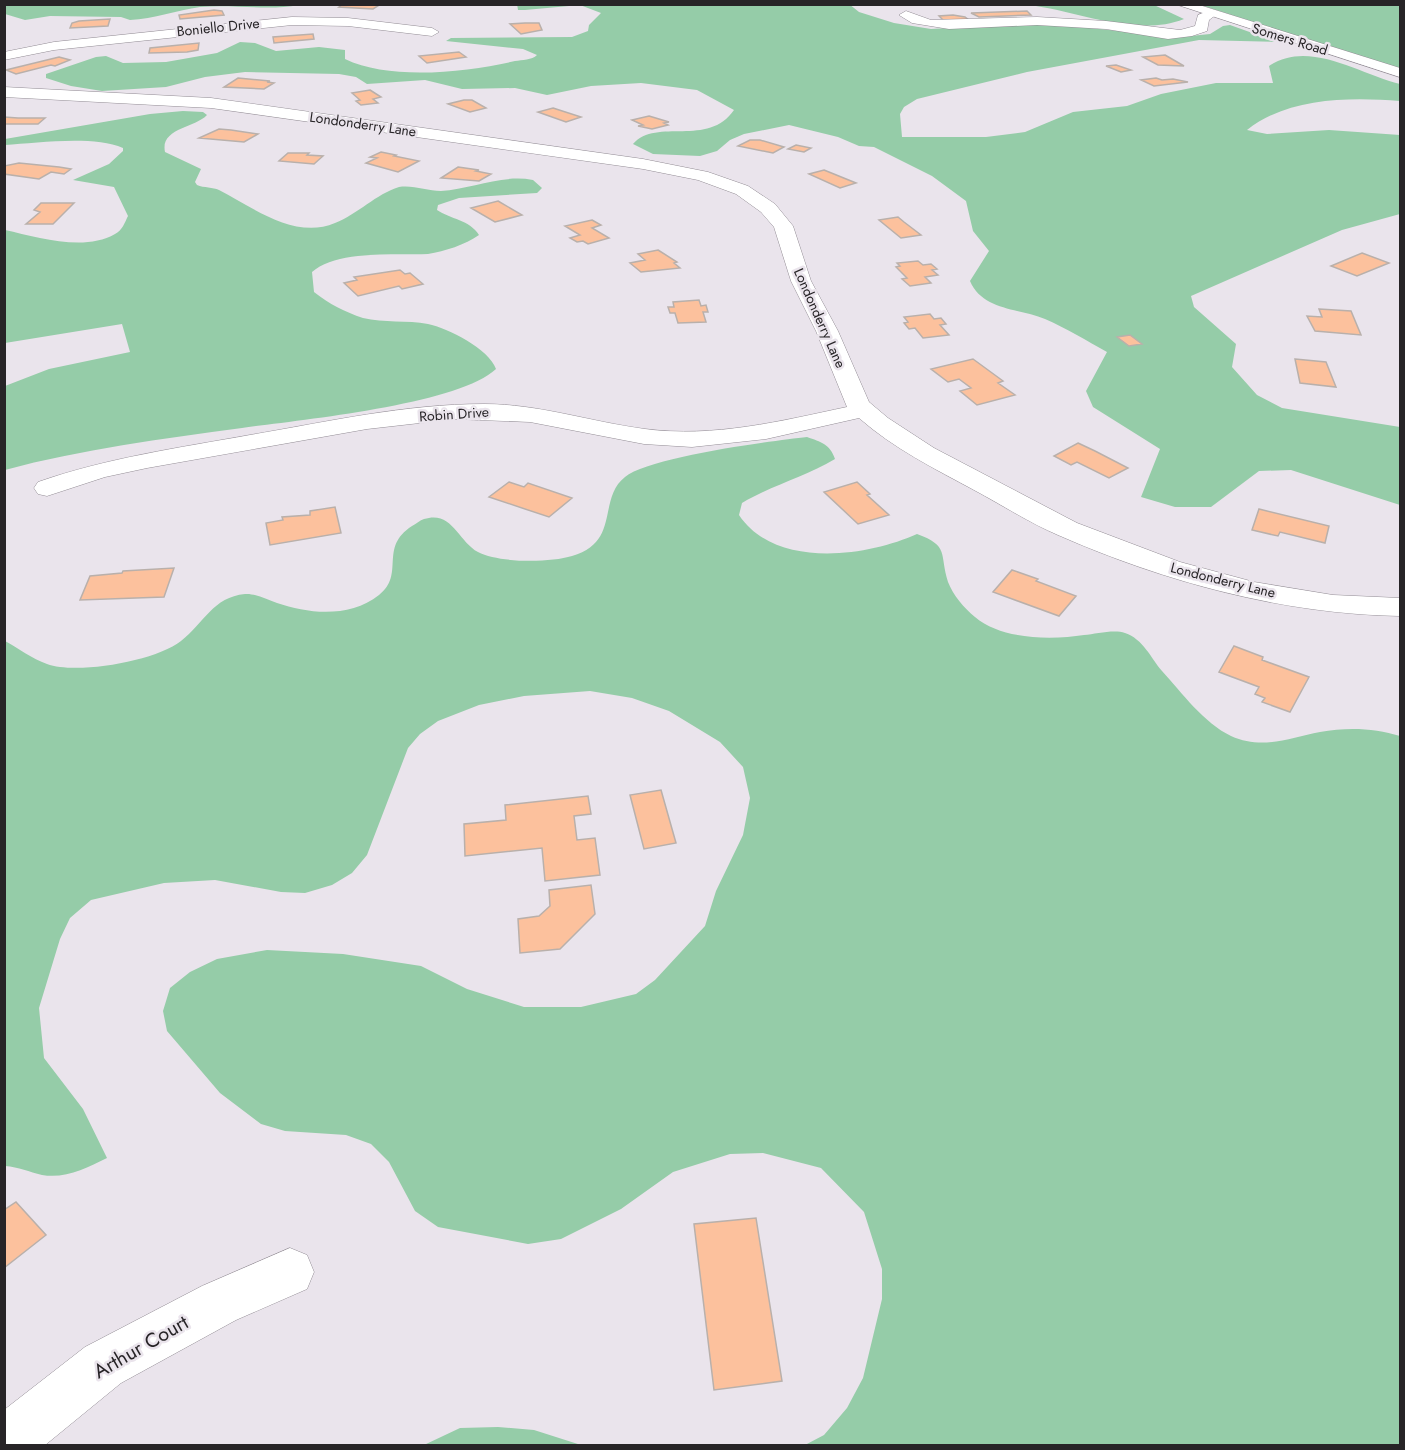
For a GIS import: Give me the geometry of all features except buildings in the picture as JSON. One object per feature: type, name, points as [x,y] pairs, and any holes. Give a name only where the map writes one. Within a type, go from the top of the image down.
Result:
[{"type":"street","name":"Somers Road","points":[[1181,4],[1401,74]]},
{"type":"street","points":[[906,15],[916,23],[934,25],[1033,21],[1093,24],[1175,34],[1195,32],[1202,28],[1203,18],[1210,14]]},
{"type":"street","name":"Boniello Drive","points":[[4,56],[54,46],[292,21],[348,22],[432,32]]},
{"type":"street","name":"Londonderry Lane","points":[[4,92],[185,100],[265,109],[643,164],[702,176],[742,190],[768,208],[783,226],[801,281],[827,331],[858,405],[879,423],[925,453],[1067,529],[1170,568],[1252,590],[1333,604],[1401,607]]},
{"type":"street","name":"Robin Drive","points":[[47,488],[107,468],[424,415],[484,411],[521,412],[601,429],[665,439],[699,440],[752,434],[864,410]]},
{"type":"street","name":"Arthur Court","points":[[4,1444],[103,1365],[219,1303],[290,1272]]},
{"type":"green space","points":[[5,4],[299,5],[200,7],[130,20],[121,17],[50,16],[25,20],[5,14]]},
{"type":"green space","points":[[517,4],[849,4],[859,12],[894,23],[931,29],[1038,23],[1181,37],[1210,34],[1223,26],[1230,25],[1278,42],[1199,40],[1027,72],[917,99],[904,107],[900,114],[902,137],[986,137],[1025,132],[1073,112],[1127,106],[1161,94],[1216,83],[1273,83],[1269,66],[1284,59],[1301,56],[1334,61],[1400,84],[1400,101],[1361,99],[1301,105],[1263,119],[1247,130],[1267,134],[1329,130],[1400,135],[1400,214],[1342,230],[1191,296],[1194,307],[1236,344],[1232,367],[1257,395],[1282,408],[1400,427],[1400,505],[1291,470],[1259,471],[1211,507],[1175,507],[1141,497],[1160,449],[1093,407],[1086,391],[1107,352],[1069,330],[1035,315],[993,303],[976,291],[970,281],[989,251],[973,231],[966,201],[932,176],[874,147],[859,146],[838,137],[789,125],[744,134],[730,140],[717,151],[700,156],[653,154],[633,144],[643,136],[655,133],[711,128],[723,121],[734,110],[697,90],[641,83],[591,86],[547,95],[515,88],[462,89],[425,80],[367,84],[356,77],[339,74],[245,72],[205,77],[166,87],[102,91],[71,86],[46,78],[46,74],[96,57],[106,56],[123,63],[166,62],[217,53],[240,42],[255,43],[276,51],[319,47],[345,50],[345,59],[363,66],[384,70],[452,71],[527,60],[537,55],[523,49],[446,41],[451,38],[572,37],[588,31],[589,25],[601,13],[580,5],[518,10]]},
{"type":"green space","points":[[1029,5],[1154,5],[1184,19],[1166,24],[1127,25]]},
{"type":"green space","points":[[1200,5],[1400,5],[1400,69]]},
{"type":"green space","points":[[203,112],[207,115],[173,133],[165,144],[165,152],[201,169],[195,182],[197,185],[219,190],[275,220],[305,228],[335,223],[399,187],[441,191],[498,180],[533,180],[542,188],[537,193],[459,198],[438,205],[437,210],[465,223],[479,235],[461,245],[428,254],[351,257],[323,265],[312,272],[314,292],[337,307],[363,318],[436,326],[477,347],[492,361],[496,369],[476,382],[448,392],[376,409],[122,445],[5,470],[5,386],[49,369],[130,352],[122,324],[5,343],[5,230],[60,241],[89,242],[117,233],[128,216],[114,187],[73,180],[109,164],[123,151],[123,148],[111,144],[81,141],[5,145],[5,139],[150,114]]},
{"type":"green space","points":[[807,437],[828,447],[835,459],[742,503],[739,515],[755,532],[775,544],[798,551],[848,552],[896,542],[917,534],[939,547],[948,582],[953,592],[967,610],[986,625],[1013,634],[1043,638],[1116,631],[1125,633],[1142,644],[1194,707],[1231,736],[1254,742],[1276,742],[1320,732],[1351,729],[1381,731],[1400,736],[1400,1445],[805,1445],[824,1435],[847,1408],[863,1378],[882,1299],[882,1269],[864,1212],[821,1168],[763,1153],[730,1154],[673,1172],[621,1209],[561,1239],[528,1244],[438,1227],[415,1211],[389,1162],[371,1144],[346,1135],[285,1131],[261,1124],[220,1093],[167,1031],[163,1011],[170,988],[190,972],[217,959],[267,950],[343,954],[421,966],[467,989],[524,1007],[581,1007],[636,994],[655,980],[705,926],[716,891],[743,835],[750,798],[743,767],[720,742],[669,711],[632,698],[590,691],[524,696],[479,705],[438,721],[420,734],[408,748],[367,855],[352,873],[332,885],[305,893],[281,892],[215,880],[164,883],[91,900],[70,918],[60,939],[39,1008],[44,1058],[83,1109],[107,1158],[76,1172],[51,1176],[5,1166],[5,641],[47,664],[60,667],[96,667],[136,660],[169,648],[189,634],[217,605],[234,596],[253,595],[302,610],[329,612],[355,608],[379,595],[387,587],[391,578],[396,543],[402,534],[421,520],[434,517],[448,523],[471,547],[487,556],[524,561],[551,560],[572,556],[597,541],[603,531],[617,486],[625,477],[638,470],[658,463],[712,451]]},
{"type":"green space","points":[[498,1427],[534,1430],[581,1445],[424,1445],[460,1428]]}]
